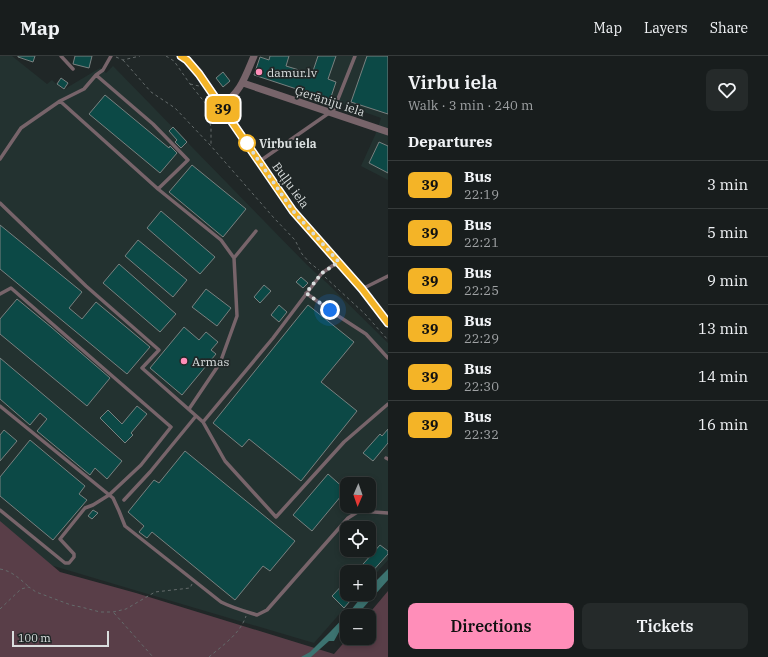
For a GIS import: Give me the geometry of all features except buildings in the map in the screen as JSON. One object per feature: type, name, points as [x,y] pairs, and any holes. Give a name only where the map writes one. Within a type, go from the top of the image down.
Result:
[{"type":"street","name":"Buļļu iela","points":[[181,56],[187,60],[199,74],[219,108],[293,211],[362,289],[388,323]]},
{"type":"street","points":[[219,108],[233,96],[242,83],[254,56]]},
{"type":"street","name":"Ģerāniju iela","points":[[242,83],[388,132]]},
{"type":"lane","points":[[61,56],[73,69]]},
{"type":"lane","points":[[0,160],[21,128],[60,101],[84,89],[96,75],[103,70],[111,56]]},
{"type":"lane","points":[[259,162],[331,113],[355,56]]},
{"type":"lane","points":[[96,75],[153,124],[188,160],[158,189]]},
{"type":"lane","points":[[60,101],[158,189],[221,240],[234,258],[237,316],[220,363],[189,409]]},
{"type":"lane","points":[[0,203],[86,286],[159,350],[142,368],[203,422],[224,461],[276,517],[344,442],[388,404]]},
{"type":"lane","points":[[234,258],[256,231]]},
{"type":"lane","points":[[203,422],[273,338],[322,273],[339,262]]},
{"type":"lane","points":[[362,289],[388,276]]},
{"type":"lane","points":[[0,294],[11,288],[171,427],[141,465],[109,495],[85,508],[60,539],[74,554],[74,557],[69,563],[65,563],[0,510]]},
{"type":"lane","points":[[306,293],[366,334],[388,358]]},
{"type":"lane","points":[[0,406],[113,498],[125,526],[221,602],[234,608],[257,615],[267,610],[348,518],[359,511],[388,513]]},
{"type":"lane","points":[[124,500],[150,472],[196,416]]},
{"type":"path","points":[[111,56],[123,60],[151,92],[175,108],[295,240],[302,254],[310,263],[365,314],[388,340]]},
{"type":"path","points":[[123,60],[140,56]]},
{"type":"path","points":[[166,56],[174,61],[206,104],[211,128],[211,146]]},
{"type":"path","points":[[206,104],[219,108]]},
{"type":"path","points":[[0,569],[18,577],[29,588],[36,592],[71,605],[100,612],[113,612],[126,608],[155,592],[190,588],[195,581]]},
{"type":"path","points":[[0,609],[21,589],[29,588]]},
{"type":"path","points":[[113,612],[153,657]]},
{"type":"path","points":[[209,657],[233,637],[243,624],[247,612]]},
{"type":"shaded area","points":[[0,56],[12,56],[47,84],[52,80],[63,90],[100,68],[106,73],[113,66],[307,265],[388,343],[388,560],[376,573],[376,565],[340,565],[340,601],[351,601],[344,609],[340,609],[340,613],[314,643],[0,550]]},
{"type":"shaded area","points":[[260,56],[388,56],[388,180],[361,166],[381,118],[254,75]]},
{"type":"shaded area","points":[[0,521],[60,572],[136,593],[334,654],[342,645],[376,645],[376,609],[373,609],[388,591],[388,657],[0,657]]},
{"type":"water","points":[[388,569],[388,580],[376,594],[376,581]]},
{"type":"water","points":[[358,601],[369,601],[362,609],[352,609]]},
{"type":"water","points":[[340,622],[340,631],[334,641],[329,641],[311,657],[301,657],[310,652]]},
{"type":"bus line","name":"39","points":[[181,56],[187,60],[199,74],[293,211],[362,289],[388,323]]},
{"type":"place","name":"damur.lv","points":[[259,72]]},
{"type":"place","name":"Virbu iela","points":[[247,143]]},
{"type":"place","name":"Armas","points":[[184,361]]},
{"type":"route","points":[[247,143],[246,142],[293,211],[339,262],[322,273],[306,293],[330,310]]}]
